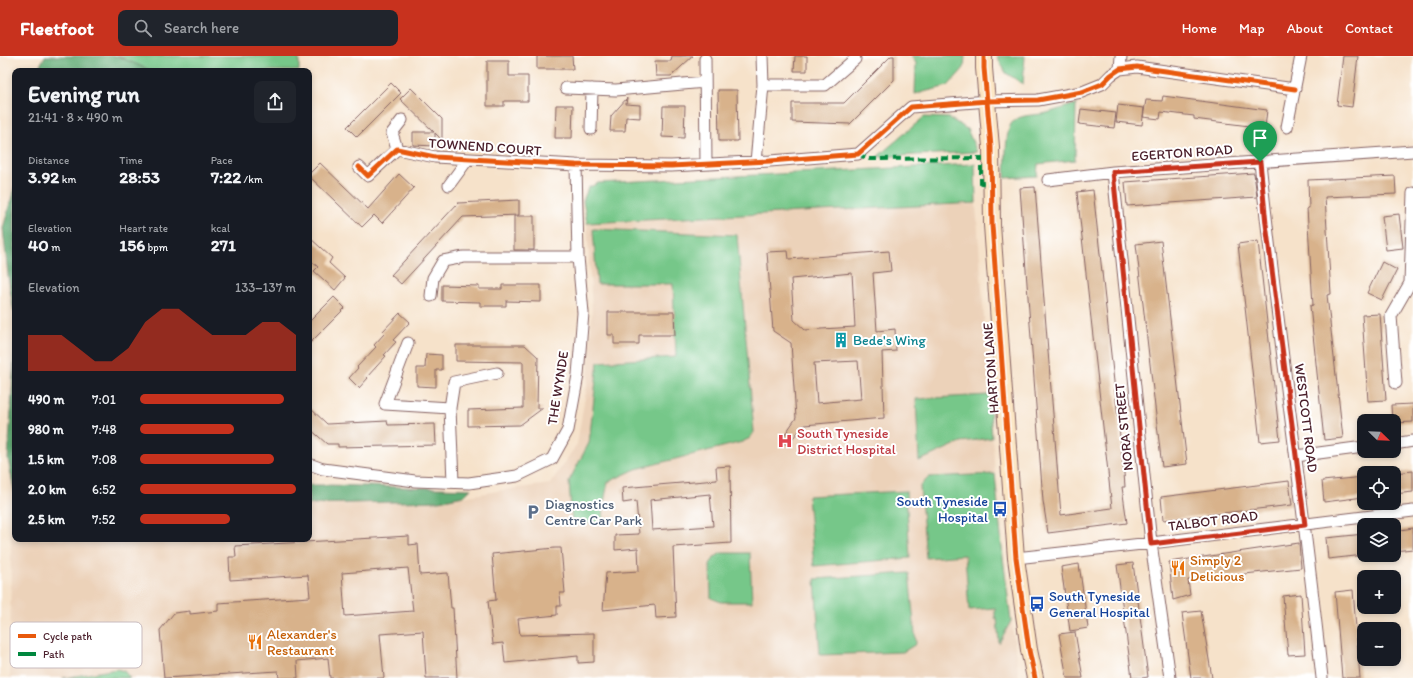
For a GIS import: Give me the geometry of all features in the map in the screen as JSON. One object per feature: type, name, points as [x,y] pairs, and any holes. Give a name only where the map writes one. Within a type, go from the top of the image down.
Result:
[{"type":"street","points":[[756,162],[763,85],[762,56]]},
{"type":"street","name":"HARTON LANE","points":[[984,56],[991,147],[992,225],[1016,558],[1034,678]]},
{"type":"street","points":[[1121,56],[1120,68],[1138,67],[1295,89]]},
{"type":"street","points":[[1287,127],[1301,56]]},
{"type":"street","points":[[705,59],[706,164]]},
{"type":"street","points":[[763,85],[825,85],[855,59]]},
{"type":"street","name":"TOWNEND COURT","points":[[397,149],[435,157],[576,165],[671,166],[756,162],[858,154],[911,107],[988,101],[1038,100],[1082,92],[1102,84],[1111,74],[1120,68]]},
{"type":"street","points":[[566,88],[616,90],[705,82]]},
{"type":"street","points":[[591,129],[592,89]]},
{"type":"street","points":[[359,167],[368,176],[397,149],[392,133],[402,120]]},
{"type":"street","name":"EGERTON ROAD","points":[[1048,180],[1113,172],[1413,151]]},
{"type":"street","points":[[449,185],[468,159]]},
{"type":"street","name":"WESTCOTT ROAD","points":[[1260,162],[1266,224],[1305,525],[1322,678]]},
{"type":"street","name":"THE WYNDE","points":[[312,465],[323,469],[415,481],[469,483],[517,476],[552,459],[568,430],[578,375],[583,313],[578,257],[576,165]]},
{"type":"street","name":"NORA STREET","points":[[1113,172],[1151,544],[1170,678]]},
{"type":"street","points":[[1396,383],[1391,316],[1410,283],[1413,193]]},
{"type":"street","points":[[431,296],[433,278],[443,261],[464,257],[578,257]]},
{"type":"street","points":[[408,344],[385,404],[450,408]]},
{"type":"street","points":[[453,482],[450,408],[454,382],[497,374]]},
{"type":"street","points":[[1401,443],[1413,441]]},
{"type":"street","points":[[1296,456],[1357,448]]},
{"type":"street","name":"TALBOT ROAD","points":[[1016,558],[1151,544],[1413,511]]},
{"type":"shaded area","name":"South Tyneside District Hospital","points":[[976,203],[995,474],[1003,557],[1019,678],[10,678],[10,668],[142,668],[142,622],[10,622],[11,523],[12,542],[312,542],[312,504],[439,501],[550,484],[577,444],[588,379],[592,310],[587,223]]},
{"type":"green space","points":[[45,56],[117,56],[145,68],[39,68]]},
{"type":"green space","points":[[117,56],[299,56],[299,68],[145,68]]},
{"type":"green space","points":[[911,56],[965,56],[964,68],[948,86],[915,94],[916,63]]},
{"type":"green space","points":[[997,56],[1025,56],[1023,84],[1006,73]]},
{"type":"green space","points":[[1076,104],[1075,160],[1038,164],[1037,176],[1005,178],[1007,137],[1010,126],[1013,122],[1021,117],[1047,113]]},
{"type":"green space","points":[[924,117],[949,118],[967,129],[977,152],[877,157]]},
{"type":"green space","points":[[975,164],[976,203],[587,223],[583,201],[588,188],[598,183]]},
{"type":"green space","points":[[12,196],[12,300],[8,275],[3,228]]},
{"type":"green space","points":[[593,229],[737,235],[754,432],[750,438],[742,442],[636,469],[608,482],[604,502],[603,522],[572,525],[569,481],[589,443],[598,362],[676,357],[673,284],[597,284]]},
{"type":"green space","points":[[12,394],[12,479],[8,459]]},
{"type":"green space","points":[[989,395],[992,438],[961,442],[919,461],[916,399]]},
{"type":"green space","points":[[995,474],[1011,621],[999,643],[995,608],[969,610],[965,555],[926,558],[920,486],[929,477]]},
{"type":"green space","points":[[312,485],[471,489],[464,496],[439,501],[312,504]]},
{"type":"green space","points":[[906,491],[910,558],[814,566],[808,496]]},
{"type":"green space","points":[[721,553],[750,553],[752,602],[721,602],[711,598],[710,564],[715,557]]},
{"type":"green space","points":[[909,573],[916,644],[903,652],[820,655],[815,579]]},
{"type":"green space","points":[[117,669],[124,671],[130,678],[63,678]]},
{"type":"building","points":[[537,56],[572,56],[573,69],[537,69]]},
{"type":"building","points":[[672,56],[693,56],[671,76],[656,76],[655,61],[671,61]]},
{"type":"building","points":[[795,56],[807,56],[807,71],[794,71]]},
{"type":"building","points":[[891,56],[894,56],[894,80],[850,124],[792,122],[792,103],[844,103]]},
{"type":"building","points":[[1343,56],[1358,56],[1352,107],[1337,105]]},
{"type":"building","points":[[487,61],[509,61],[509,76],[528,76],[528,101],[504,101],[504,106],[487,106]]},
{"type":"building","points":[[391,83],[401,93],[357,137],[347,127]]},
{"type":"building","points":[[411,88],[442,119],[442,140],[435,133],[435,146],[413,145],[413,132],[434,132],[400,99]]},
{"type":"building","points":[[718,90],[737,90],[738,141],[719,141]]},
{"type":"building","points":[[1163,96],[1267,110],[1265,128],[1194,119],[1194,116],[1161,112],[1160,119],[1143,117],[1146,100],[1162,101]]},
{"type":"building","points":[[627,98],[626,104],[640,105],[640,118],[626,117],[625,131],[610,131],[611,116]]},
{"type":"building","points":[[556,105],[573,105],[572,138],[555,138]]},
{"type":"building","points":[[1118,105],[1144,108],[1142,125],[1116,122]]},
{"type":"building","points":[[663,106],[685,106],[684,138],[662,137]]},
{"type":"building","points":[[1081,109],[1116,113],[1114,128],[1079,124]]},
{"type":"building","points":[[320,163],[368,209],[399,174],[414,188],[382,223],[374,215],[362,227],[312,179],[312,171]]},
{"type":"building","points":[[1254,173],[1257,197],[1127,206],[1125,182]]},
{"type":"building","points":[[1395,176],[1396,194],[1325,197],[1331,294],[1327,295],[1343,438],[1324,440],[1310,306],[1313,305],[1307,208],[1309,208],[1308,180]]},
{"type":"building","points":[[1035,187],[1061,515],[1112,508],[1077,192],[1093,190],[1124,473],[1125,487],[1122,487],[1127,523],[1048,533],[1043,501],[1020,188]]},
{"type":"building","points":[[519,200],[519,215],[463,217],[401,284],[391,275],[458,203]]},
{"type":"building","points":[[1399,214],[1403,248],[1386,250],[1382,216]]},
{"type":"building","points":[[514,216],[534,216],[534,250],[514,250]]},
{"type":"building","points":[[312,240],[332,258],[329,263],[345,278],[335,290],[314,271],[318,267],[312,262]]},
{"type":"building","points":[[1161,241],[1187,464],[1162,467],[1136,244]]},
{"type":"building","points":[[1258,241],[1280,440],[1260,442],[1238,244]]},
{"type":"building","name":"Bede's Wing","points":[[788,251],[789,259],[889,251],[891,271],[873,273],[877,331],[895,329],[896,351],[882,352],[884,418],[804,425],[787,445],[781,440],[796,418],[791,343],[773,331],[767,252]],"holes":[[[852,273],[855,327],[805,330],[794,320],[791,279]],[[858,361],[861,399],[817,403],[814,363]]]},
{"type":"building","points":[[1382,262],[1397,270],[1382,300],[1367,293]]},
{"type":"building","points":[[442,285],[479,286],[479,289],[502,289],[502,285],[541,285],[541,302],[506,301],[506,306],[480,306],[480,302],[442,301]]},
{"type":"building","points":[[334,297],[345,308],[312,341],[312,319]]},
{"type":"building","points":[[608,312],[674,312],[675,335],[639,335],[639,344],[614,344],[614,335],[608,335]]},
{"type":"building","points":[[400,313],[410,322],[393,340],[396,342],[384,355],[386,356],[359,388],[349,378],[376,347],[374,345],[384,334],[382,332]]},
{"type":"building","points":[[1380,314],[1386,400],[1368,401],[1362,315]]},
{"type":"building","points":[[456,345],[525,345],[538,357],[537,408],[543,408],[520,425],[468,426],[468,410],[523,408],[523,362],[456,361]]},
{"type":"building","points":[[426,354],[442,355],[442,370],[436,370],[436,387],[417,386],[417,368],[425,368]]},
{"type":"building","points":[[1413,404],[1413,422],[1401,423],[1401,414],[1392,414],[1391,405]]},
{"type":"building","points":[[312,410],[327,424],[387,421],[388,425],[435,424],[436,445],[338,447],[338,444],[327,444],[312,431]]},
{"type":"building","points":[[730,466],[731,543],[673,547],[676,617],[656,618],[655,605],[603,610],[606,573],[639,571],[638,548],[615,550],[615,535],[639,534],[636,501],[623,503],[622,488],[717,480],[716,467]],"holes":[[[710,494],[713,526],[652,530],[650,500]]]},
{"type":"building","points":[[1413,471],[1413,492],[1401,493],[1401,472]]},
{"type":"building","points":[[1357,478],[1357,498],[1324,502],[1322,481]]},
{"type":"building","points":[[1289,481],[1292,505],[1163,520],[1161,497]]},
{"type":"building","points":[[1413,528],[1413,549],[1401,550],[1401,530]]},
{"type":"building","points":[[1357,535],[1357,556],[1328,559],[1326,538]]},
{"type":"building","points":[[409,536],[409,545],[418,544],[420,575],[448,573],[451,608],[453,608],[457,678],[426,678],[423,631],[380,634],[384,678],[330,678],[328,658],[297,661],[298,678],[279,678],[278,671],[164,678],[160,630],[174,613],[190,611],[190,614],[218,611],[218,603],[310,597],[308,575],[230,580],[229,557],[236,557],[235,546]],"holes":[[[408,568],[413,611],[345,616],[342,573]]]},
{"type":"building","points":[[1299,543],[1301,568],[1188,580],[1190,595],[1173,600],[1169,562]]},
{"type":"building","points":[[561,548],[565,593],[560,593],[561,606],[557,606],[557,615],[518,619],[520,635],[594,633],[594,662],[578,663],[578,656],[505,663],[503,643],[493,644],[488,601],[496,600],[492,554]]},
{"type":"building","points":[[1133,563],[1148,677],[1142,678],[1132,678],[1117,565]]},
{"type":"building","points":[[1079,564],[1088,628],[1070,631],[1061,567]]},
{"type":"building","points":[[1353,590],[1357,640],[1357,666],[1359,666],[1360,678],[1342,678],[1335,592]]},
{"type":"building","points":[[1301,594],[1305,654],[1288,655],[1283,596]]},
{"type":"building","points":[[1201,611],[1212,678],[1191,678],[1182,613]]},
{"type":"building","points":[[1075,632],[1083,678],[1067,678],[1059,634]]},
{"type":"marked path","points":[[858,154],[869,159],[981,158],[981,183],[991,184]]},
{"type":"cycle path","points":[[984,56],[991,147],[992,225],[1016,558],[1029,650],[1035,678]]},
{"type":"cycle path","points":[[359,167],[368,176],[397,149],[435,157],[576,165],[671,166],[770,161],[858,154],[911,107],[988,101],[1038,100],[1082,92],[1102,84],[1120,69],[1137,67],[1295,89]]},
{"type":"place","name":"Bede's Wing","points":[[841,340]]},
{"type":"place","name":"South Tyneside District Hospital","points":[[785,441]]},
{"type":"place","name":"South Tyneside Hospital","points":[[1000,509]]},
{"type":"place","name":"Diagnostics Centre Car Park","points":[[533,512]]},
{"type":"place","name":"Simply 2 Delicious","points":[[1178,568]]},
{"type":"place","name":"South Tyneside General Hospital","points":[[1037,604]]},
{"type":"place","name":"Alexander's Restaurant","points":[[255,642]]},
{"type":"route","points":[[1260,162],[1266,224],[1305,525],[1151,544],[1113,172],[1260,162]]}]
